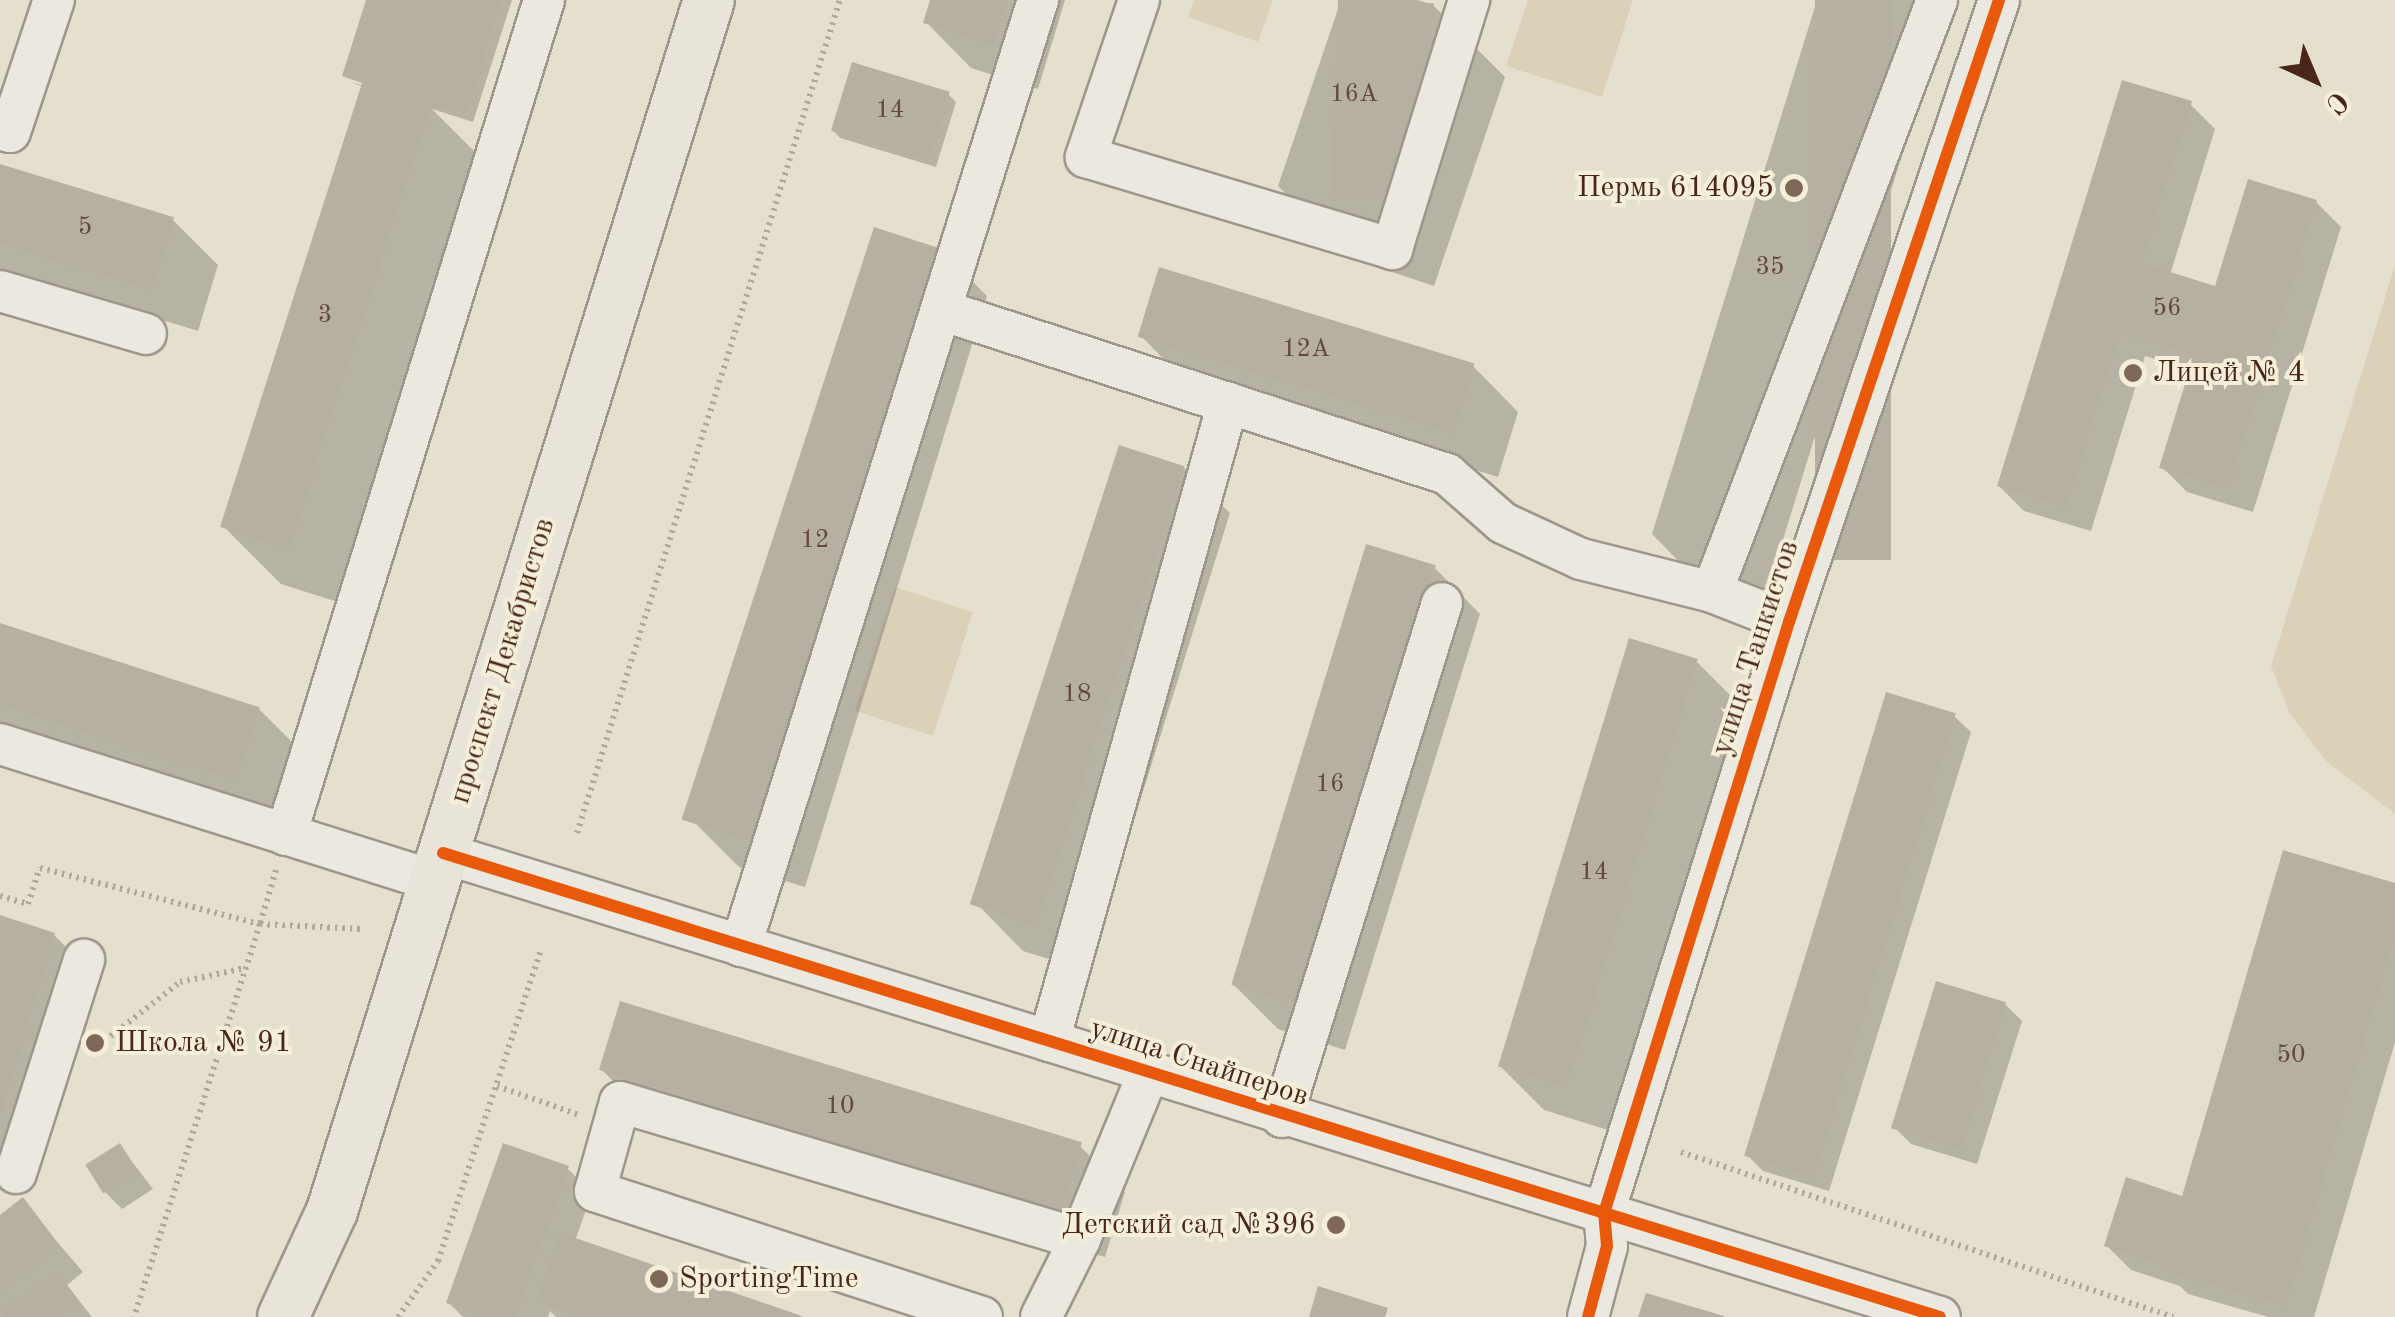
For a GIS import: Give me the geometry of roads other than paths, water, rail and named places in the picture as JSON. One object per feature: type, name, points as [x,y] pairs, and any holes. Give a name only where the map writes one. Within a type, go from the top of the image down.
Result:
[{"type":"main road","name":"проспект Декабристов","points":[[282,1317],[326,1230],[709,0]]},
{"type":"street","points":[[0,129],[10,132],[54,0]]},
{"type":"street","points":[[286,835],[544,0]]},
{"type":"street","points":[[742,946],[1038,0]]},
{"type":"street","points":[[1139,0],[1086,157],[1392,249],[1469,0]]},
{"type":"street","points":[[1712,592],[1937,0]]},
{"type":"street","name":"улица Танкистов","points":[[1588,1317],[1608,1246],[1604,1213],[1789,622],[1998,0]]},
{"type":"street","points":[[0,291],[146,334]]},
{"type":"street","points":[[940,310],[1447,474],[1503,523],[1580,558],[1712,592],[1789,622]]},
{"type":"street","points":[[1049,1041],[1228,403]]},
{"type":"street","points":[[1282,1116],[1442,603]]},
{"type":"street","name":"улица Снайперов","points":[[0,744],[286,835],[439,867],[742,946],[1940,1317]]},
{"type":"street","points":[[16,1174],[84,960]]},
{"type":"street","points":[[1041,1317],[1080,1238],[1148,1074]]},
{"type":"street","points":[[982,1317],[595,1191],[620,1102],[1080,1238]]},
{"type":"place","name":"Пермь 614095","points":[[1794,188]]},
{"type":"place","name":"Лицей № 4","points":[[2133,373]]},
{"type":"place","name":"Школа № 91","points":[[95,1043]]},
{"type":"place","name":"Детский сад №396","points":[[1336,1225]]},
{"type":"place","name":"SportingTime","points":[[659,1279]]}]
